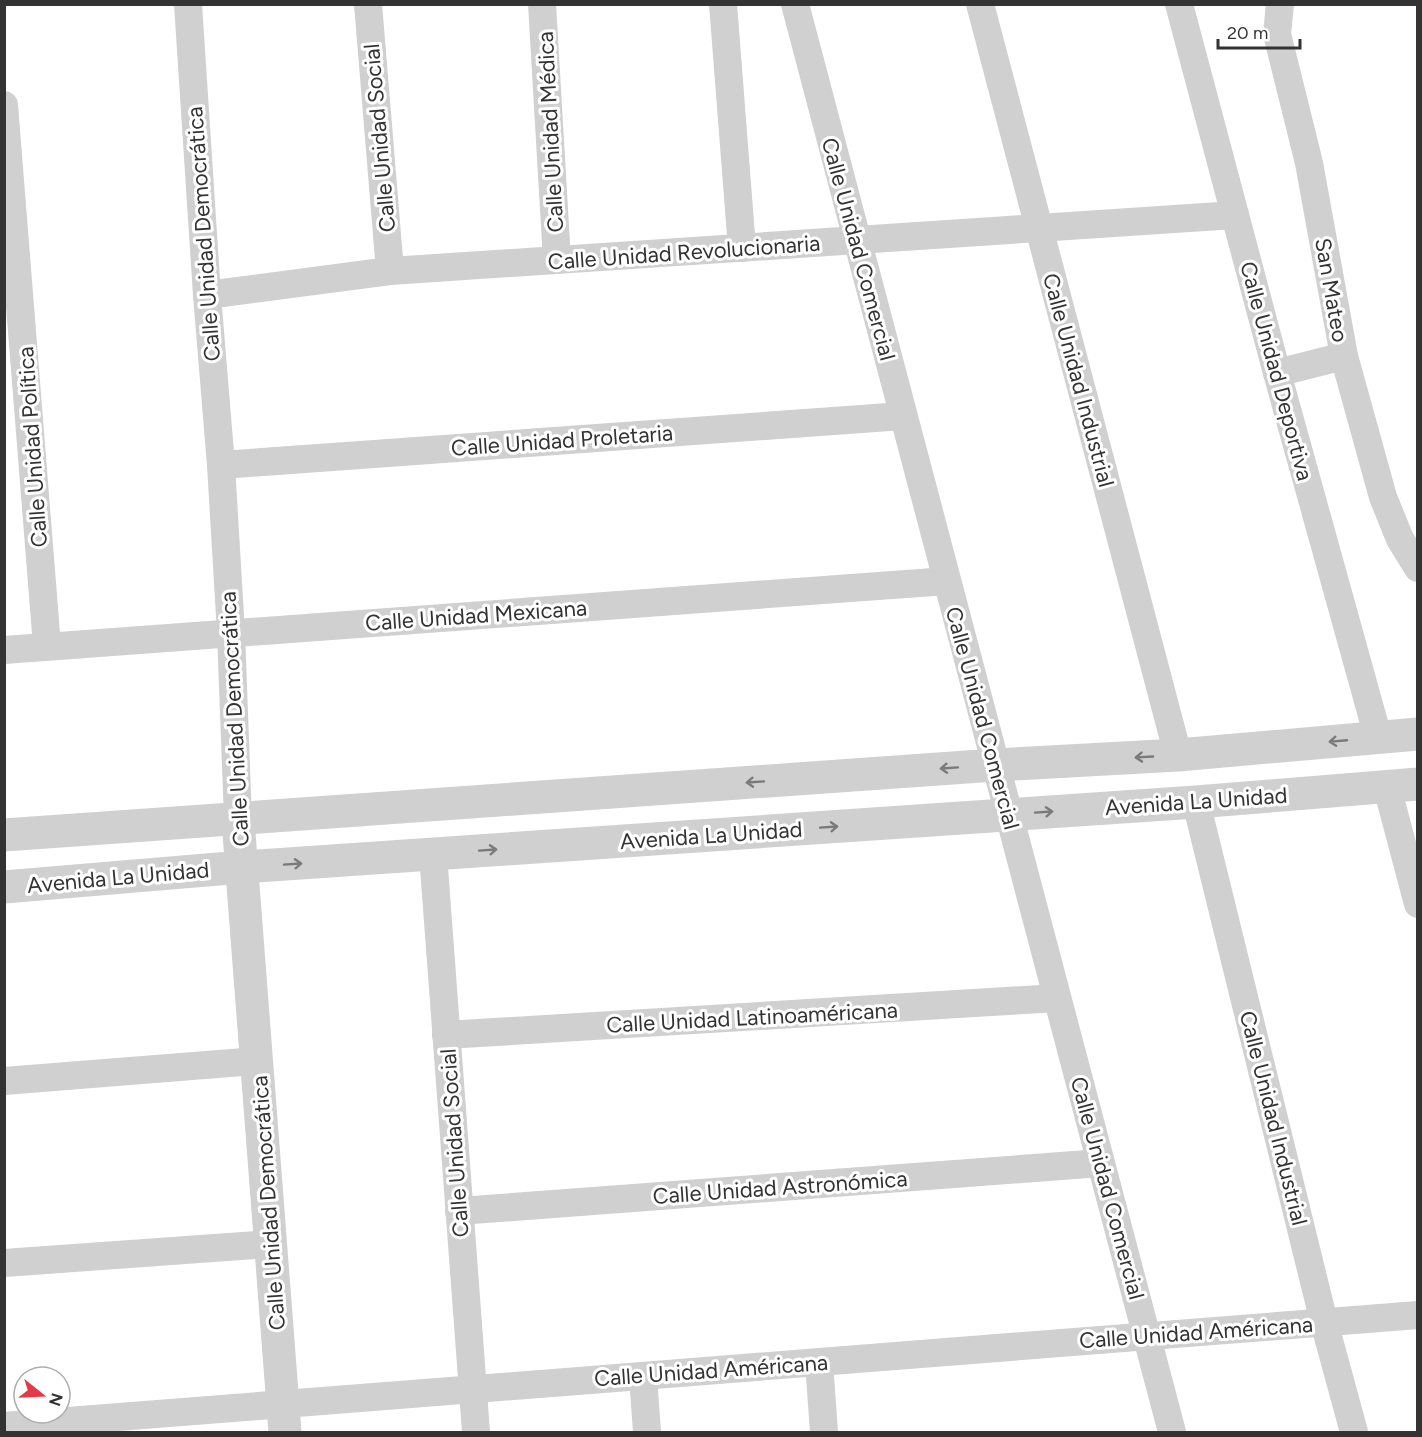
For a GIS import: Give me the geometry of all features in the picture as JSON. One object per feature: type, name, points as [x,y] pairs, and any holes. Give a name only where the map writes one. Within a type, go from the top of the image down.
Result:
[{"type":"street","name":"Calle Unidad Democrática","points":[[188,4],[231,633],[238,820],[284,1418]]},
{"type":"street","name":"Calle Unidad Social","points":[[368,4],[390,272]]},
{"type":"street","name":"Calle Unidad Médica","points":[[542,4],[558,260]]},
{"type":"street","points":[[723,4],[742,248]]},
{"type":"street","name":"Calle Unidad Comercial","points":[[795,4],[1172,1432]]},
{"type":"street","name":"Calle Unidad Industrial","points":[[980,4],[1178,755]]},
{"type":"street","name":"Calle Unidad Deportiva","points":[[1179,4],[1276,373],[1378,737]]},
{"type":"street","points":[[1268,4],[1276,34]]},
{"type":"street","name":"San Mateo","points":[[1280,4],[1276,34],[1309,163],[1344,356],[1383,497],[1400,539],[1418,568]]},
{"type":"street","name":"Calle Unidad Política","points":[[4,105],[47,646]]},
{"type":"street","name":"Calle Unidad Revolucionaria","points":[[207,295],[390,272],[1235,214]]},
{"type":"street","points":[[1276,373],[1344,356]]},
{"type":"street","name":"Calle Unidad Proletaria","points":[[220,465],[903,416]]},
{"type":"street","name":"Calle Unidad Mexicana","points":[[4,650],[947,581]]},
{"type":"street","points":[[4,835],[995,765],[1178,755],[1418,734]]},
{"type":"street","points":[[1402,786],[1418,904]]},
{"type":"street","name":"Avenida La Unidad","points":[[4,887],[242,867],[1402,786]]},
{"type":"street","name":"Calle Unidad Industrial","points":[[1196,802],[1324,1322],[1354,1432]]},
{"type":"street","name":"Calle Unidad Social","points":[[433,854],[476,1432]]},
{"type":"street","name":"Calle Unidad Latinoaméricana","points":[[446,1035],[1057,998]]},
{"type":"street","points":[[4,1082],[257,1061]]},
{"type":"street","name":"Calle Unidad Astronómica","points":[[459,1211],[1101,1163]]},
{"type":"street","points":[[4,1263],[271,1244]]},
{"type":"street","name":"Calle Unidad Américana","points":[[4,1425],[284,1418],[472,1389],[1418,1315]]},
{"type":"street","points":[[819,1362],[824,1432]]},
{"type":"street","points":[[643,1376],[647,1432]]}]
